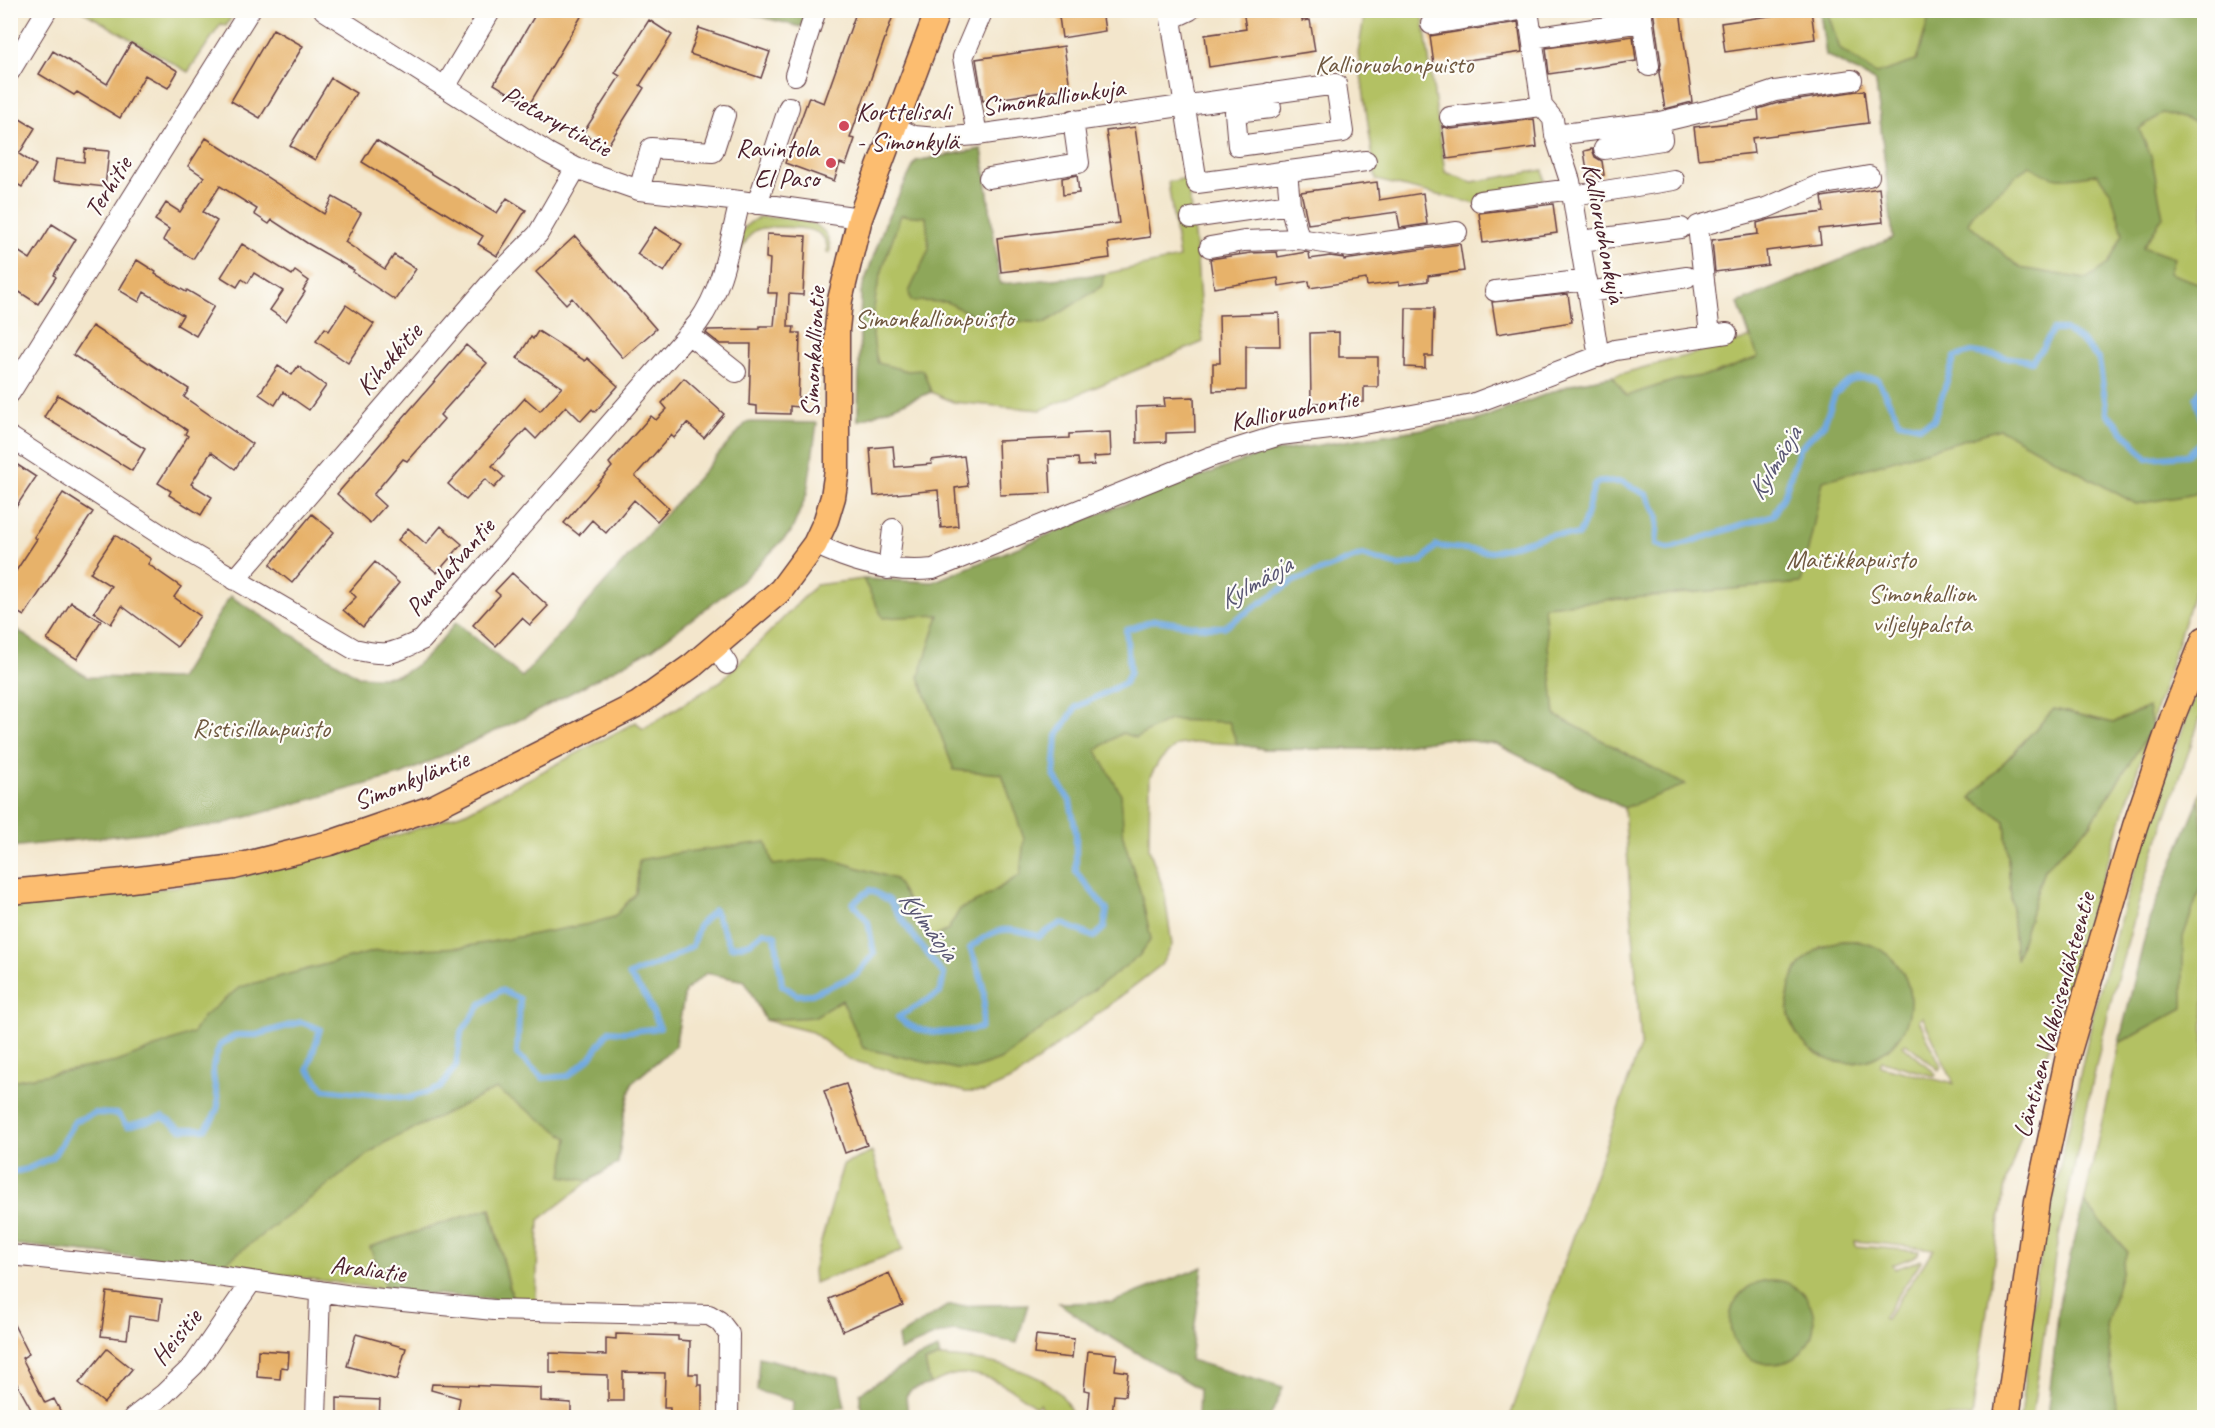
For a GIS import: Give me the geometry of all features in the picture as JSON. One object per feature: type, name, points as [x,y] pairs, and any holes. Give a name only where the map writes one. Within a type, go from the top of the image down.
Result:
[{"type":"main road","name":"Simonkalliontie","points":[[781,590],[815,544],[833,497],[837,470],[837,329],[840,300],[860,218],[896,128],[938,10]]},
{"type":"main road","name":"Simonkyläntie","points":[[10,892],[234,867],[330,843],[434,807],[638,704],[721,655],[781,590]]},
{"type":"main road","name":"Läntinen Valkoisenlähteentie","points":[[2007,1418],[2031,1233],[2069,1051],[2135,826],[2173,716],[2205,639]]},
{"type":"street","points":[[10,71],[47,10]]},
{"type":"street","name":"Terhitie","points":[[10,393],[250,10]]},
{"type":"street","name":"Pietaryrtintie","points":[[324,10],[548,153],[576,168],[639,190],[860,218]]},
{"type":"street","points":[[445,87],[491,10]]},
{"type":"street","points":[[795,75],[816,10]]},
{"type":"street","points":[[977,135],[963,57],[983,10]]},
{"type":"street","points":[[1190,10],[1171,19],[1197,183],[1366,161]]},
{"type":"street","points":[[1431,24],[1519,10]]},
{"type":"street","name":"Kallioruohonkuja","points":[[1528,10],[1550,120],[1572,193],[1587,286],[1609,350]]},
{"type":"street","points":[[1532,38],[1641,16],[1649,66]]},
{"type":"street","points":[[1450,117],[1660,122],[1739,103],[1775,91],[1852,80]]},
{"type":"street","name":"Simonkallionkuja","points":[[896,128],[914,136],[937,138],[977,135],[1073,120],[1184,105],[1269,93],[1336,84],[1343,132],[1238,146],[1234,112],[1271,108],[1269,93]]},
{"type":"street","name":"Punalatvantie","points":[[10,437],[134,519],[354,649],[379,655],[394,653],[422,640],[711,306],[729,271],[748,203],[789,107]]},
{"type":"street","points":[[639,190],[651,148],[713,152],[725,115]]},
{"type":"street","points":[[989,178],[1079,163],[1073,120]]},
{"type":"street","points":[[1604,149],[1662,140],[1660,122]]},
{"type":"street","name":"Kihokkitie","points":[[235,580],[495,278],[538,234],[576,168]]},
{"type":"street","points":[[1287,171],[1290,204],[1299,239]]},
{"type":"street","name":"Kallioruohontie","points":[[815,544],[842,557],[888,568],[910,572],[933,569],[1245,445],[1280,435],[1347,427],[1472,404],[1609,350],[1707,334],[1698,226],[1766,208],[1819,185],[1869,176]]},
{"type":"street","points":[[1480,201],[1572,193],[1674,180]]},
{"type":"street","points":[[1191,218],[1290,204]]},
{"type":"street","points":[[1581,242],[1681,228]]},
{"type":"street","points":[[1210,248],[1244,241],[1299,239],[1350,247],[1457,232]]},
{"type":"street","points":[[1496,291],[1687,277]]},
{"type":"street","points":[[688,334],[736,372]]},
{"type":"street","points":[[888,568],[893,529]]},
{"type":"street","name":"Araliatie","points":[[10,1256],[211,1275],[352,1296],[494,1310],[710,1315],[719,1321],[729,1334],[728,1418]]},
{"type":"street","name":"Heisitie","points":[[133,1418],[164,1394],[194,1365],[251,1282]]},
{"type":"street","points":[[316,1418],[320,1291]]},
{"type":"green space","points":[[82,11],[235,11],[226,26],[221,24],[188,72]]},
{"type":"green space","points":[[738,11],[807,11],[801,27]]},
{"type":"green space","name":"Kallioruohonpuisto","points":[[1365,11],[1463,11],[1423,16],[1445,172],[1472,182],[1543,170],[1547,194],[1476,204],[1376,180],[1358,53]]},
{"type":"green space","name":"Maitikkapuisto","points":[[1820,11],[2204,11],[2204,564],[2004,1190],[1972,1417],[1510,1417],[1641,1044],[1624,808],[1496,744],[1450,738],[1377,749],[1264,749],[1237,744],[1201,742],[1177,745],[1159,761],[1150,777],[1149,849],[1164,890],[1172,945],[1161,965],[1015,1078],[984,1092],[965,1092],[848,1059],[812,1032],[765,1020],[745,981],[706,973],[685,991],[675,1046],[632,1083],[624,1116],[618,1163],[589,1181],[539,1220],[536,1300],[513,1301],[491,1208],[370,1247],[387,1290],[221,1266],[11,1244],[11,905],[139,892],[232,878],[398,835],[466,812],[636,722],[643,729],[721,681],[816,585],[863,579],[933,582],[1109,510],[1262,454],[1475,421],[1576,383],[1613,376],[1750,338],[1738,303],[1893,238],[1876,82],[1826,55]],"holes":[[[2148,707],[2091,825],[2044,869],[2016,958],[2005,821],[1971,798],[2054,709],[2113,723]],[[1839,941],[1859,941],[1796,1033],[1789,1015],[1788,995],[1820,947]],[[1923,1017],[1954,1084],[1880,1066],[1882,1061],[1934,1076],[1936,1074],[1903,1045],[1906,1043],[1939,1070],[1941,1066],[1919,1020]],[[1855,1241],[1934,1249],[1886,1319],[1883,1318],[1921,1261],[1895,1269],[1893,1265],[1918,1255],[1919,1251],[1856,1246]],[[1760,1282],[1801,1292],[1813,1315],[1802,1351],[1792,1359],[1767,1364],[1737,1298],[1747,1288]]]},
{"type":"green space","name":"Maitikkapuisto","points":[[1820,11],[1827,11],[1840,49],[1876,74],[1916,61],[1931,11],[2204,11],[2204,124],[2163,113],[2139,129],[2152,159],[2163,217],[2143,247],[2174,258],[2169,273],[2204,285],[2204,479],[2195,494],[2136,504],[2000,429],[1823,481],[1801,583],[1544,606],[1555,715],[1685,785],[1624,808],[1496,744],[1450,738],[1377,749],[1264,749],[1237,744],[1229,722],[1169,720],[1136,738],[1122,733],[1096,750],[1121,794],[1124,840],[1142,897],[1151,939],[1139,956],[1000,1060],[974,1069],[956,1069],[863,1048],[842,1000],[814,1017],[765,1020],[745,981],[706,973],[685,991],[675,1046],[632,1083],[624,1116],[618,1163],[589,1181],[562,1176],[568,1138],[496,1089],[382,1144],[221,1266],[11,1244],[11,1081],[117,1062],[193,1033],[203,1017],[240,987],[376,951],[463,947],[589,924],[614,917],[636,893],[639,860],[766,842],[773,865],[827,858],[895,879],[931,938],[947,931],[960,909],[980,900],[1020,875],[1024,839],[1002,774],[954,770],[919,677],[939,615],[883,618],[863,579],[933,582],[1109,510],[1262,454],[1475,421],[1576,383],[1613,376],[1626,396],[1676,380],[1714,374],[1758,357],[1738,303],[1893,238],[1876,82],[1826,55]],"holes":[[[2029,165],[2038,171],[2062,178],[2097,174],[2111,192],[2123,234],[2108,264],[2086,279],[2020,268],[1968,223],[1976,210]]]},
{"type":"green space","name":"Simonkallionpuisto","points":[[982,149],[1000,285],[1104,274],[1179,258],[1168,182],[1187,178],[1197,260],[1203,342],[1041,410],[953,402],[931,392],[858,421],[861,292],[886,221],[916,161]]},
{"type":"green space","points":[[982,149],[1000,284],[1104,274],[1102,286],[1045,323],[980,319],[947,302],[911,301],[909,292],[929,249],[926,217],[901,215],[882,269],[874,306],[874,344],[878,363],[907,371],[923,370],[931,392],[858,421],[861,292],[886,221],[916,161]]},
{"type":"green space","points":[[761,217],[795,219],[816,225],[829,241],[830,253],[827,253],[825,239],[813,231],[786,227],[766,228],[750,235],[738,261],[734,258],[742,233],[749,224]]},
{"type":"green space","name":"Ristisillanpuisto","points":[[747,422],[817,423],[807,494],[791,532],[742,581],[652,649],[530,715],[403,774],[218,825],[11,847],[11,626],[87,677],[179,679],[230,596],[358,676],[388,677],[405,672],[426,656],[456,622],[522,677]]},
{"type":"green space","points":[[2204,672],[2204,707],[2150,864],[2114,989],[2056,1250],[2032,1417],[2020,1418],[2037,1273],[2095,1006],[2140,851]]},
{"type":"green space","points":[[2148,707],[2152,728],[2090,825],[2044,869],[2016,960],[2005,821],[1971,798],[2054,709],[2113,723]]},
{"type":"green space","points":[[2204,783],[2204,1417],[2071,1418],[2097,1219],[2084,1203],[2119,1043],[2139,1032],[2201,816],[2199,799]]},
{"type":"green space","points":[[2199,799],[2204,844],[2204,878],[2183,937],[2183,1008],[2119,1043],[2149,920]]},
{"type":"green space","points":[[1849,941],[1872,946],[1883,951],[1892,959],[1900,968],[1905,979],[1910,1002],[1905,1025],[1900,1036],[1892,1045],[1883,1053],[1872,1058],[1849,1063],[1826,1058],[1815,1053],[1806,1045],[1798,1036],[1793,1025],[1788,1002],[1793,979],[1798,968],[1806,959],[1815,951],[1826,946]]},
{"type":"green space","points":[[872,1152],[903,1250],[814,1283],[813,1270],[843,1165]]},
{"type":"green space","points":[[2084,1203],[2127,1251],[2106,1326],[2117,1415],[2113,1418],[2047,1417],[2060,1297]]},
{"type":"green space","points":[[490,1208],[513,1301],[387,1290],[370,1247]]},
{"type":"green space","points":[[1203,1267],[1190,1360],[1283,1388],[1270,1417],[1198,1417],[1199,1389],[1090,1325],[1059,1303],[1113,1302]]},
{"type":"green space","points":[[1772,1280],[1795,1287],[1807,1299],[1814,1322],[1807,1345],[1795,1357],[1772,1364],[1749,1357],[1737,1345],[1730,1322],[1737,1299],[1749,1287]]},
{"type":"green space","points":[[1028,1304],[1017,1343],[954,1331],[936,1335],[900,1351],[898,1337],[947,1306]]},
{"type":"green space","points":[[938,1349],[940,1357],[925,1362],[930,1384],[911,1390],[906,1396],[908,1417],[864,1417],[860,1404],[860,1393],[914,1359]]},
{"type":"green space","points":[[759,1357],[839,1377],[845,1407],[818,1413],[818,1417],[792,1417],[793,1401],[757,1391]]},
{"type":"green space","points":[[940,1357],[997,1364],[1037,1377],[1053,1388],[1065,1401],[1072,1417],[1042,1417],[1040,1403],[1036,1407],[1008,1387],[975,1375],[953,1375],[930,1384],[925,1362]]},
{"type":"building","points":[[538,10],[585,10],[529,105],[494,84]]},
{"type":"building","points":[[857,10],[895,10],[850,138],[855,139],[846,165],[840,163],[834,181],[785,163],[809,97],[824,103]]},
{"type":"building","points":[[1058,10],[1102,10],[1105,31],[1062,38]]},
{"type":"building","points":[[1243,10],[1301,10],[1302,21],[1310,20],[1315,51],[1209,67],[1205,35],[1246,29]]},
{"type":"building","points":[[1653,10],[1680,10],[1692,102],[1665,109]]},
{"type":"building","points":[[1811,10],[1815,39],[1725,52],[1721,23]]},
{"type":"building","points":[[649,20],[672,35],[640,85],[644,88],[606,148],[583,133],[620,76],[615,73]]},
{"type":"building","points":[[1518,22],[1522,52],[1434,65],[1430,36]]},
{"type":"building","points":[[699,28],[770,52],[761,78],[690,54]]},
{"type":"building","points":[[273,29],[303,46],[260,118],[231,101]]},
{"type":"building","points":[[1633,36],[1636,61],[1549,74],[1546,48]]},
{"type":"building","points":[[131,43],[178,71],[168,88],[145,75],[120,118],[77,92],[74,95],[39,74],[53,51],[107,84]]},
{"type":"building","points":[[1064,46],[1070,88],[983,101],[976,59]]},
{"type":"building","points":[[331,78],[356,93],[315,160],[290,146]]},
{"type":"building","points":[[1864,90],[1868,123],[1752,138],[1754,153],[1698,159],[1694,127],[1759,120],[1758,109],[1778,103]]},
{"type":"building","points":[[10,113],[35,128],[19,154],[36,165],[22,187],[10,180]]},
{"type":"building","points":[[1534,119],[1537,147],[1447,159],[1442,126],[1451,129]]},
{"type":"building","points":[[1135,127],[1150,237],[1108,243],[1110,258],[1001,272],[997,238],[1119,223],[1106,131]]},
{"type":"building","points":[[206,138],[324,214],[333,197],[361,213],[345,242],[385,269],[394,255],[416,269],[395,300],[353,272],[354,270],[272,220],[269,224],[254,214],[257,209],[220,186],[203,212],[217,221],[193,259],[163,240],[169,229],[155,220],[166,203],[180,212],[204,177],[188,166]]},
{"type":"building","points":[[376,140],[497,213],[507,198],[526,210],[497,256],[478,244],[483,236],[362,162]]},
{"type":"building","points":[[85,149],[109,151],[105,187],[53,181],[56,159],[84,162]]},
{"type":"building","points":[[1592,149],[1595,157],[1602,161],[1604,175],[1588,177],[1584,151]]},
{"type":"building","points":[[1077,175],[1079,193],[1063,195],[1062,178]]},
{"type":"building","points":[[1377,182],[1379,200],[1423,193],[1427,224],[1400,228],[1397,212],[1308,224],[1301,192]]},
{"type":"building","points":[[1879,188],[1883,222],[1819,229],[1821,244],[1766,251],[1768,265],[1715,272],[1712,240],[1758,234],[1757,223],[1771,219],[1824,212],[1822,197]]},
{"type":"building","points":[[1553,204],[1557,233],[1483,243],[1479,213]]},
{"type":"building","points":[[52,224],[76,239],[54,275],[56,277],[38,304],[10,286],[10,246],[30,259]]},
{"type":"building","points":[[655,227],[682,244],[664,272],[637,254]]},
{"type":"building","points":[[767,234],[806,236],[803,295],[789,294],[788,327],[794,327],[793,333],[800,333],[798,407],[790,406],[790,414],[757,413],[757,406],[749,405],[751,344],[720,344],[706,333],[708,330],[760,329],[760,326],[774,326],[777,293],[768,293],[770,259],[766,258]]},
{"type":"building","points":[[575,236],[656,329],[623,358],[572,298],[566,304],[536,272]]},
{"type":"building","points":[[242,244],[292,275],[295,271],[309,281],[303,290],[305,292],[286,321],[270,310],[283,291],[254,273],[248,283],[242,279],[237,287],[221,277]]},
{"type":"building","points":[[1460,244],[1464,271],[1428,276],[1428,281],[1399,285],[1399,282],[1367,286],[1366,279],[1310,288],[1309,281],[1279,286],[1278,278],[1214,288],[1210,259],[1251,253],[1277,252],[1278,257],[1306,252],[1309,253],[1310,259],[1330,256],[1344,258],[1344,260]]},
{"type":"building","points":[[137,260],[156,272],[155,274],[214,306],[196,336],[177,325],[183,315],[144,292],[139,302],[119,290]]},
{"type":"building","points":[[1568,294],[1572,322],[1497,334],[1492,302]]},
{"type":"building","points":[[346,305],[374,324],[348,363],[316,341],[325,328],[329,331]]},
{"type":"building","points":[[1406,308],[1434,308],[1433,356],[1425,356],[1425,368],[1405,367]]},
{"type":"building","points":[[1279,313],[1280,346],[1246,346],[1246,390],[1213,391],[1213,363],[1220,363],[1219,315]]},
{"type":"building","points":[[92,326],[189,389],[184,397],[252,444],[235,469],[211,452],[191,484],[212,497],[201,515],[169,495],[171,491],[158,483],[188,436],[185,434],[187,430],[73,355]]},
{"type":"building","points":[[538,331],[585,361],[587,358],[618,386],[595,412],[592,409],[581,421],[566,406],[536,439],[526,429],[492,466],[504,477],[494,488],[485,479],[466,500],[448,484],[525,398],[540,411],[562,387],[517,358],[531,337],[533,339]]},
{"type":"building","points":[[1339,332],[1339,357],[1378,357],[1378,387],[1364,387],[1364,402],[1311,403],[1310,333]]},
{"type":"building","points":[[466,345],[487,363],[440,415],[444,419],[407,461],[403,459],[373,495],[385,506],[370,523],[337,494]]},
{"type":"building","points":[[278,366],[292,375],[298,366],[326,386],[309,410],[283,392],[275,405],[259,394]]},
{"type":"building","points":[[684,378],[724,414],[704,438],[687,423],[674,438],[671,435],[635,476],[669,508],[657,521],[634,500],[606,533],[592,520],[579,535],[564,523],[612,467],[609,463],[651,416],[656,420],[667,409],[662,403]]},
{"type":"building","points":[[58,395],[145,449],[132,471],[44,417]]},
{"type":"building","points":[[1194,397],[1195,432],[1166,433],[1166,442],[1137,443],[1136,407],[1165,406],[1164,398]]},
{"type":"building","points":[[1110,432],[1111,456],[1093,457],[1094,465],[1079,466],[1078,458],[1049,459],[1051,493],[1000,495],[998,441],[1069,438],[1069,434]]},
{"type":"building","points":[[893,446],[895,467],[932,464],[931,460],[964,456],[968,486],[955,488],[958,526],[941,528],[938,490],[874,496],[870,448]]},
{"type":"building","points":[[16,464],[36,477],[10,516],[10,472]]},
{"type":"building","points":[[63,493],[93,512],[24,616],[10,608],[10,580],[37,539],[34,537]]},
{"type":"building","points":[[312,514],[334,532],[292,583],[270,565]]},
{"type":"building","points":[[441,526],[462,544],[437,573],[398,540],[408,528],[426,544]]},
{"type":"building","points":[[115,535],[151,559],[148,564],[181,587],[174,597],[200,616],[177,647],[122,606],[111,624],[94,612],[111,586],[90,573]]},
{"type":"building","points":[[375,562],[399,583],[363,627],[343,610],[356,597],[350,591]]},
{"type":"building","points":[[512,573],[548,606],[530,625],[522,618],[496,646],[473,625],[500,595],[495,591]]},
{"type":"building","points":[[71,602],[101,621],[77,659],[47,640]]},
{"type":"building","points":[[846,1084],[867,1145],[845,1153],[824,1091]]},
{"type":"building","points":[[889,1273],[903,1305],[843,1331],[829,1299]]},
{"type":"building","points":[[107,1292],[162,1299],[159,1320],[130,1316],[127,1339],[101,1336]]},
{"type":"building","points":[[10,1317],[29,1354],[22,1358],[45,1403],[54,1399],[64,1418],[19,1418],[32,1411],[16,1382],[10,1385]]},
{"type":"building","points":[[356,1334],[406,1348],[397,1380],[347,1366]]},
{"type":"building","points":[[616,1334],[678,1336],[678,1340],[690,1341],[689,1374],[698,1374],[698,1385],[702,1385],[702,1418],[670,1418],[670,1408],[664,1408],[665,1373],[623,1372],[623,1401],[608,1401],[608,1375],[550,1373],[550,1353],[606,1355],[606,1338],[616,1339]]},
{"type":"building","points":[[1036,1335],[1074,1339],[1072,1358],[1034,1354]]},
{"type":"building","points":[[107,1349],[132,1369],[104,1403],[79,1383]]},
{"type":"building","points":[[258,1350],[289,1352],[288,1368],[281,1367],[280,1379],[257,1377]]},
{"type":"building","points":[[1088,1351],[1117,1354],[1115,1370],[1128,1372],[1125,1396],[1114,1395],[1112,1415],[1088,1412],[1090,1391],[1084,1390]]},
{"type":"building","points":[[432,1384],[541,1388],[541,1401],[571,1403],[571,1418],[457,1416],[460,1398],[431,1390]]},
{"type":"building","points":[[337,1398],[380,1400],[379,1418],[337,1418]]},
{"type":"waterway","name":"Kylmäoja","points":[[10,1173],[27,1169],[53,1157],[75,1121],[95,1113],[118,1114],[127,1126],[163,1117],[181,1129],[205,1129],[218,1105],[213,1069],[220,1045],[236,1035],[256,1035],[301,1022],[320,1029],[308,1069],[324,1089],[409,1098],[440,1088],[456,1066],[461,1033],[481,1004],[501,990],[520,999],[517,1054],[543,1078],[568,1076],[590,1058],[609,1031],[624,1032],[660,1028],[647,999],[629,975],[668,960],[692,946],[699,925],[714,910],[731,947],[750,943],[763,932],[775,935],[782,985],[797,995],[812,994],[856,975],[874,954],[868,922],[853,903],[870,890],[889,900],[944,975],[940,993],[898,1017],[907,1024],[927,1031],[948,1032],[981,1028],[984,1005],[983,987],[970,948],[988,935],[1003,930],[1039,936],[1061,923],[1094,937],[1104,928],[1107,910],[1076,872],[1076,833],[1070,801],[1054,776],[1057,736],[1076,707],[1125,683],[1130,672],[1126,630],[1155,620],[1200,627],[1224,627],[1294,581],[1362,555],[1399,566],[1422,561],[1436,546],[1492,552],[1552,534],[1578,536],[1594,486],[1599,482],[1622,482],[1647,495],[1658,516],[1656,544],[1668,549],[1773,515],[1784,496],[1800,448],[1824,424],[1835,394],[1848,382],[1858,378],[1877,379],[1900,422],[1920,426],[1934,420],[1955,357],[1971,352],[2032,361],[2053,330],[2065,330],[2081,340],[2099,360],[2107,413],[2147,458],[2187,455],[2201,441],[2203,426],[2196,397],[2204,386]]},
{"type":"place","name":"Korttelisali - Simonkylä","points":[[844,126]]},
{"type":"place","name":"Ravintola El Paso","points":[[831,163]]},
{"type":"park label","name":"Simonkallion viljelypalsta","points":[[1922,608]]}]
